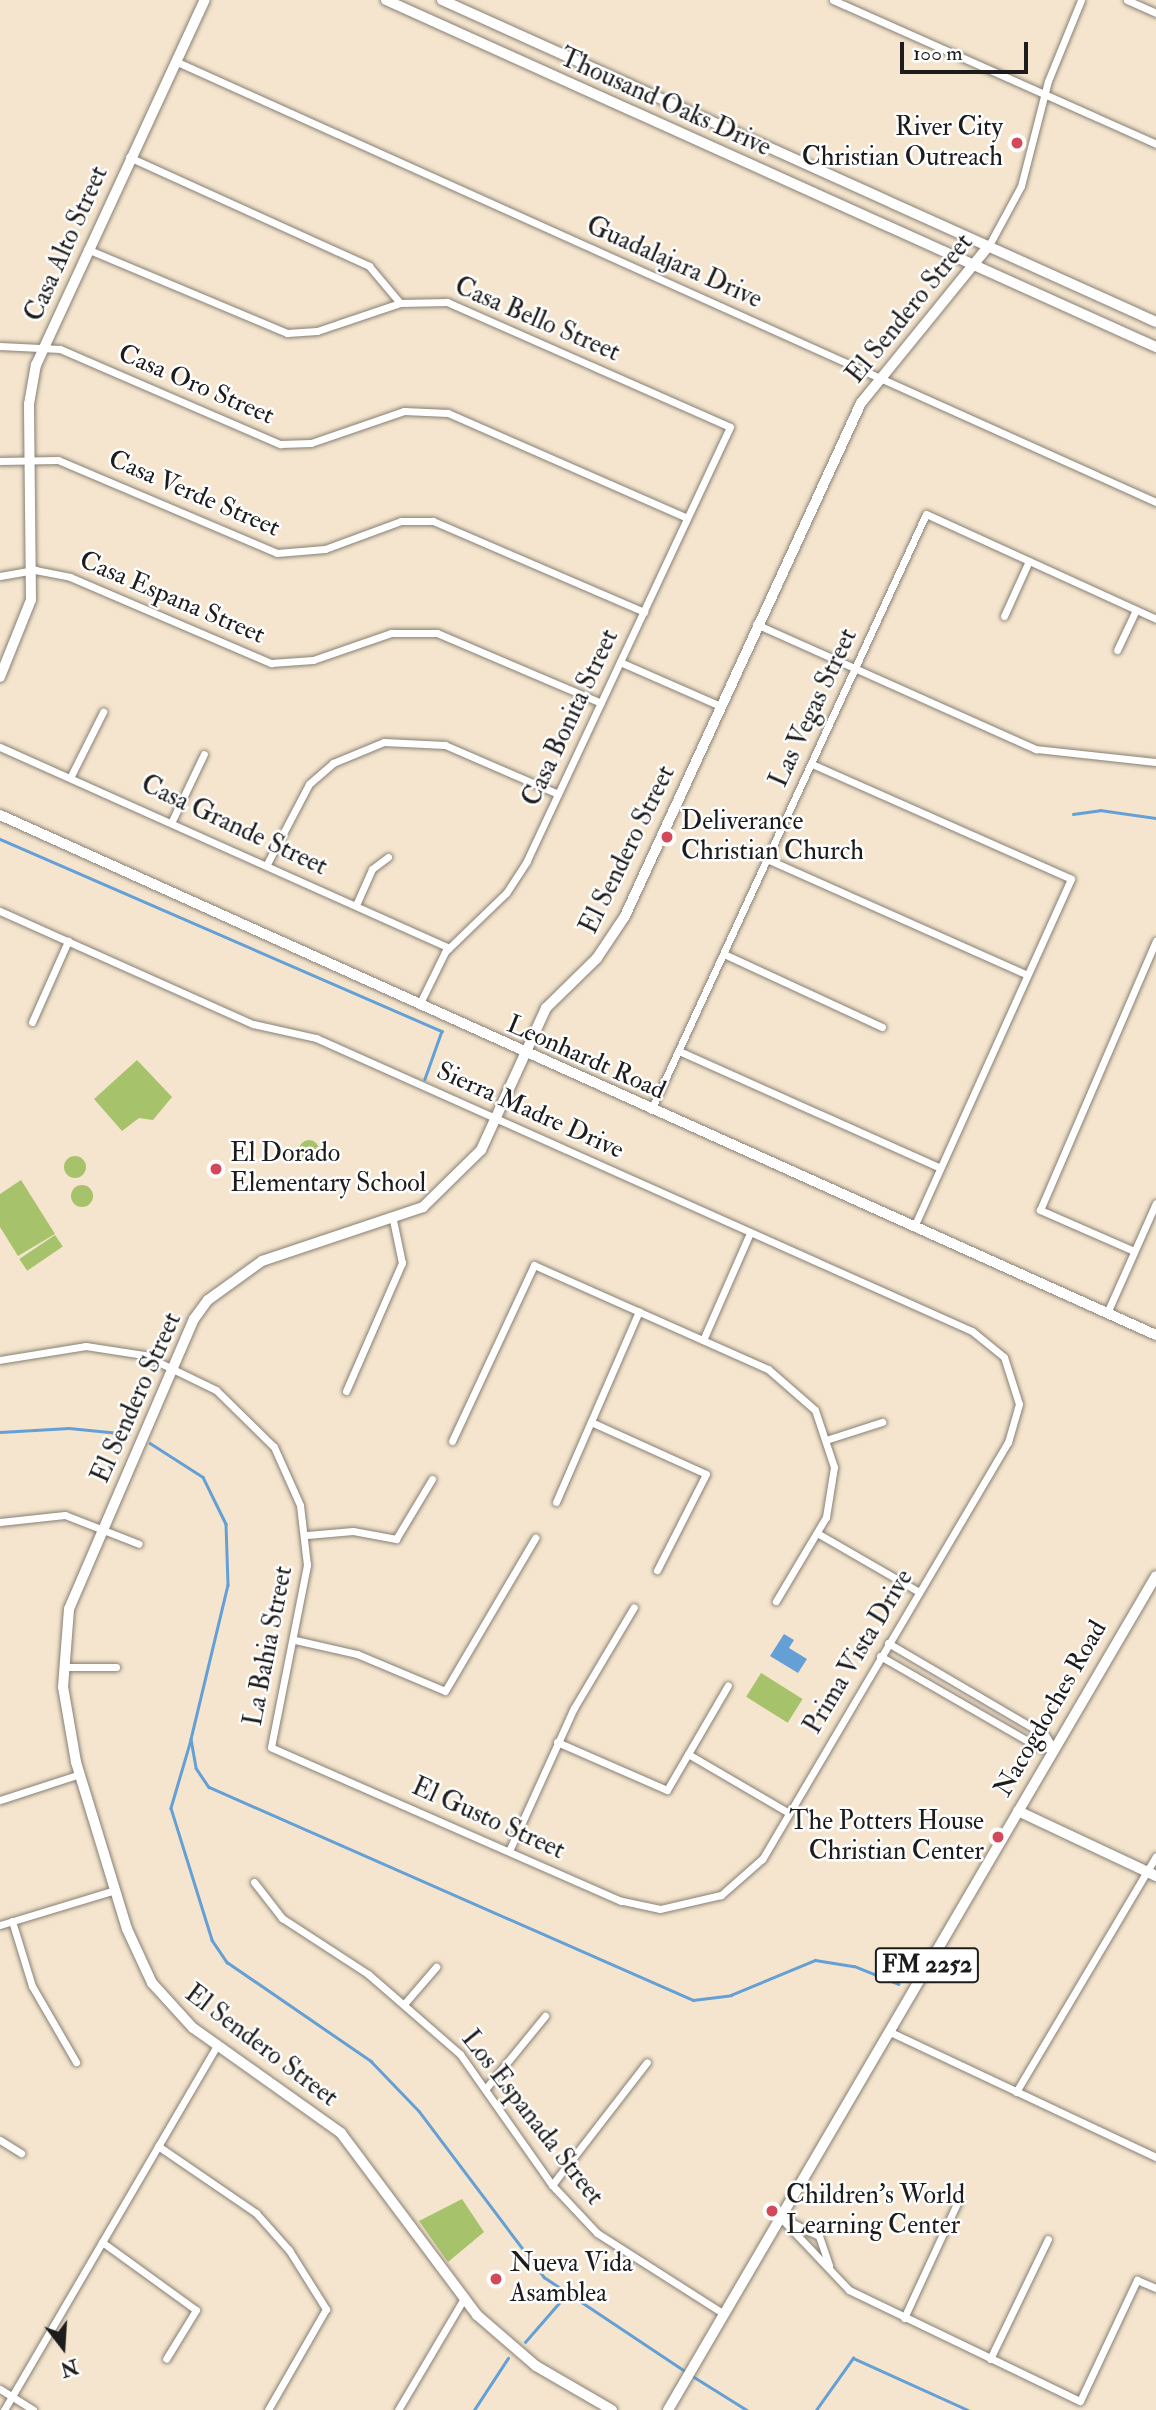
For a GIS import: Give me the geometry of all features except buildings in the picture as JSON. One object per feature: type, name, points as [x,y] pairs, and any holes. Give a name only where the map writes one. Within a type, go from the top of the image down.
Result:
[{"type":"main road","name":"Nacogdoches Road","points":[[668,2410],[1156,1576]]},
{"type":"street","name":"Casa Alto Street","points":[[0,677],[29,610],[32,570],[30,391],[44,345],[205,0]]},
{"type":"street","name":"Thousand Oaks Drive","points":[[386,0],[1156,347]]},
{"type":"street","name":"Thousand Oaks Drive","points":[[442,0],[1156,322]]},
{"type":"street","points":[[833,0],[1156,144]]},
{"type":"street","name":"El Sendero Street","points":[[612,2410],[536,2366],[463,2300],[341,2133],[178,2015],[152,1983],[114,1890],[80,1774],[63,1667],[69,1609],[173,1366],[201,1309],[238,1273],[393,1220],[455,1182],[481,1150],[522,1052],[554,998],[597,958],[625,916],[756,624],[878,377],[976,267],[1021,186],[1045,94],[1081,0]]},
{"type":"street","points":[[1127,0],[1156,13]]},
{"type":"street","name":"Guadalajara Drive","points":[[175,61],[1156,502]]},
{"type":"street","points":[[130,157],[369,266],[400,303]]},
{"type":"street","name":"Casa Bello Street","points":[[87,249],[287,333],[326,329],[400,303],[460,305],[730,428]]},
{"type":"street","name":"Casa Oro Street","points":[[0,346],[44,345],[280,444],[311,443],[404,411],[448,413],[687,519]]},
{"type":"street","name":"Casa Bonita Street","points":[[419,1005],[449,948],[519,876],[730,428]]},
{"type":"street","name":"Casa Verde Street","points":[[0,460],[30,458],[80,468],[277,553],[325,549],[401,522],[443,524],[643,612]]},
{"type":"street","name":"Las Vegas Street","points":[[651,1111],[926,514],[1029,561]]},
{"type":"street","points":[[1004,616],[1029,561],[1156,619]]},
{"type":"street","name":"Casa Espana Street","points":[[0,576],[32,570],[86,583],[260,661],[303,663],[391,632],[426,631],[601,703]]},
{"type":"street","points":[[1117,650],[1136,610]]},
{"type":"street","points":[[756,624],[1036,749],[1156,762]]},
{"type":"street","points":[[620,662],[720,706]]},
{"type":"street","points":[[71,776],[103,712]]},
{"type":"street","points":[[267,864],[316,776],[393,740],[445,745],[558,794]]},
{"type":"street","name":"Casa Grande Street","points":[[0,747],[172,821],[449,948]]},
{"type":"street","points":[[172,821],[204,754]]},
{"type":"street","points":[[812,764],[1071,878],[914,1227]]},
{"type":"street","name":"Leonhardt Road","points":[[0,815],[651,1111],[1156,1335]]},
{"type":"street","points":[[356,905],[372,869],[388,857]]},
{"type":"street","points":[[767,859],[1027,975]]},
{"type":"street","name":"Sierra Madre Drive","points":[[0,911],[253,1024],[316,1038],[972,1331],[1004,1357],[1016,1387]]},
{"type":"street","points":[[32,1022],[68,941]]},
{"type":"street","points":[[1135,1251],[1040,1210],[1156,941]]},
{"type":"street","points":[[724,954],[882,1027]]},
{"type":"street","points":[[678,1051],[940,1168]]},
{"type":"street","points":[[1107,1313],[1156,1203]]},
{"type":"street","points":[[346,1391],[400,1272],[393,1220]]},
{"type":"street","points":[[702,1339],[750,1233]]},
{"type":"street","points":[[452,1441],[534,1265],[702,1339],[791,1384],[815,1410],[828,1439],[832,1500],[817,1533],[776,1601]]},
{"type":"street","points":[[556,1502],[639,1311]]},
{"type":"street","name":"La Bahia Street","points":[[0,1360],[103,1346],[173,1366],[235,1404],[267,1438],[293,1482],[307,1535],[305,1591],[271,1747]]},
{"type":"street","name":"Prima Vista Drive","points":[[693,1907],[748,1876],[789,1813],[1008,1443],[1018,1412],[1016,1387]]},
{"type":"street","points":[[591,1422],[706,1474],[657,1570]]},
{"type":"street","points":[[828,1439],[882,1422]]},
{"type":"street","points":[[307,1535],[353,1531],[396,1539],[432,1479]]},
{"type":"street","points":[[0,1522],[65,1515],[139,1544]]},
{"type":"street","points":[[817,1533],[919,1591]]},
{"type":"street","points":[[295,1640],[357,1654],[444,1691],[535,1538]]},
{"type":"street","points":[[509,1851],[557,1742],[634,1607]]},
{"type":"street","points":[[888,1643],[1045,1735],[1054,1749]]},
{"type":"street","points":[[880,1656],[1038,1747],[1054,1749]]},
{"type":"street","points":[[63,1667],[116,1667]]},
{"type":"street","points":[[557,1742],[667,1790],[728,1685]]},
{"type":"street","name":"El Gusto Street","points":[[271,1747],[634,1905],[693,1907]]},
{"type":"street","points":[[688,1754],[789,1813]]},
{"type":"street","points":[[0,1800],[80,1774]]},
{"type":"street","points":[[1018,1811],[1151,1874]]},
{"type":"street","points":[[1016,2092],[1151,1874],[1156,1856]]},
{"type":"street","name":"Los Espanada Street","points":[[254,1882],[282,1918],[405,2003],[487,2087],[552,2185],[617,2249],[724,2314]]},
{"type":"street","points":[[0,1925],[114,1890]]},
{"type":"street","points":[[12,1921],[32,1986],[76,2062]]},
{"type":"street","points":[[405,2003],[436,1967]]},
{"type":"street","points":[[487,2087],[545,2016]]},
{"type":"street","points":[[888,2031],[1156,2157]]},
{"type":"street","points":[[4,2410],[217,2045]]},
{"type":"street","points":[[552,2185],[647,2062]]},
{"type":"street","points":[[0,2140],[21,2153]]},
{"type":"street","points":[[158,2146],[256,2213],[289,2250],[326,2309],[268,2410]]},
{"type":"street","points":[[904,2318],[958,2201]]},
{"type":"street","points":[[779,2217],[829,2266],[844,2287],[1080,2401],[1137,2280],[1156,2288]]},
{"type":"street","points":[[779,2217],[795,2219],[818,2236],[829,2266]]},
{"type":"street","points":[[990,2359],[1048,2239]]},
{"type":"street","points":[[102,2242],[196,2310],[166,2359]]},
{"type":"street","points":[[398,2410],[463,2300]]},
{"type":"street","points":[[0,2389],[33,2410]]},
{"type":"green space","points":[[137,1060],[172,1097],[153,1120],[139,1118],[122,1131],[94,1099]]},
{"type":"green space","points":[[309,1140],[316,1143],[319,1150],[316,1157],[309,1160],[302,1157],[299,1150],[302,1143]]},
{"type":"green space","points":[[75,1156],[83,1159],[86,1167],[83,1175],[75,1178],[67,1175],[64,1167],[67,1159]]},
{"type":"green space","points":[[21,1180],[55,1234],[18,1256],[0,1227],[0,1194]]},
{"type":"green space","points":[[82,1185],[90,1188],[93,1196],[90,1204],[82,1207],[74,1204],[71,1196],[74,1188]]},
{"type":"green space","points":[[55,1235],[63,1247],[27,1271],[19,1259]]},
{"type":"green space","points":[[761,1673],[803,1699],[788,1723],[746,1697]]},
{"type":"green space","points":[[462,2199],[484,2232],[448,2262],[419,2221]]},
{"type":"water","points":[[784,1634],[794,1640],[789,1648],[807,1659],[798,1673],[770,1656]]},
{"type":"waterway","points":[[1073,814],[1100,810],[1156,818]]},
{"type":"waterway","points":[[0,839],[442,1031],[425,1079]]},
{"type":"waterway","points":[[0,1432],[69,1428],[129,1434]]},
{"type":"waterway","points":[[150,1443],[203,1477],[226,1524],[228,1585],[191,1739],[196,1768],[209,1787],[693,2000],[731,1995],[815,1960],[854,1966],[899,1984]]},
{"type":"waterway","points":[[191,1740],[171,1808],[212,1940],[227,1962],[371,2061],[419,2111],[544,2277],[685,2371]]},
{"type":"waterway","points":[[525,2342],[566,2295]]},
{"type":"waterway","points":[[474,2410],[508,2358]]},
{"type":"waterway","points":[[816,2410],[853,2358],[968,2410]]},
{"type":"waterway","points":[[691,2375],[747,2410]]},
{"type":"place","name":"River City Christian Outreach","points":[[1017,143]]},
{"type":"place","name":"Deliverance Christian Church","points":[[667,837]]},
{"type":"place","name":"El Dorado Elementary School","points":[[216,1169]]},
{"type":"place","name":"The Potters House Christian Center","points":[[998,1837]]},
{"type":"place","name":"Children's World Learning Center","points":[[772,2211]]},
{"type":"place","name":"Nueva Vida Asamblea","points":[[496,2279]]}]
